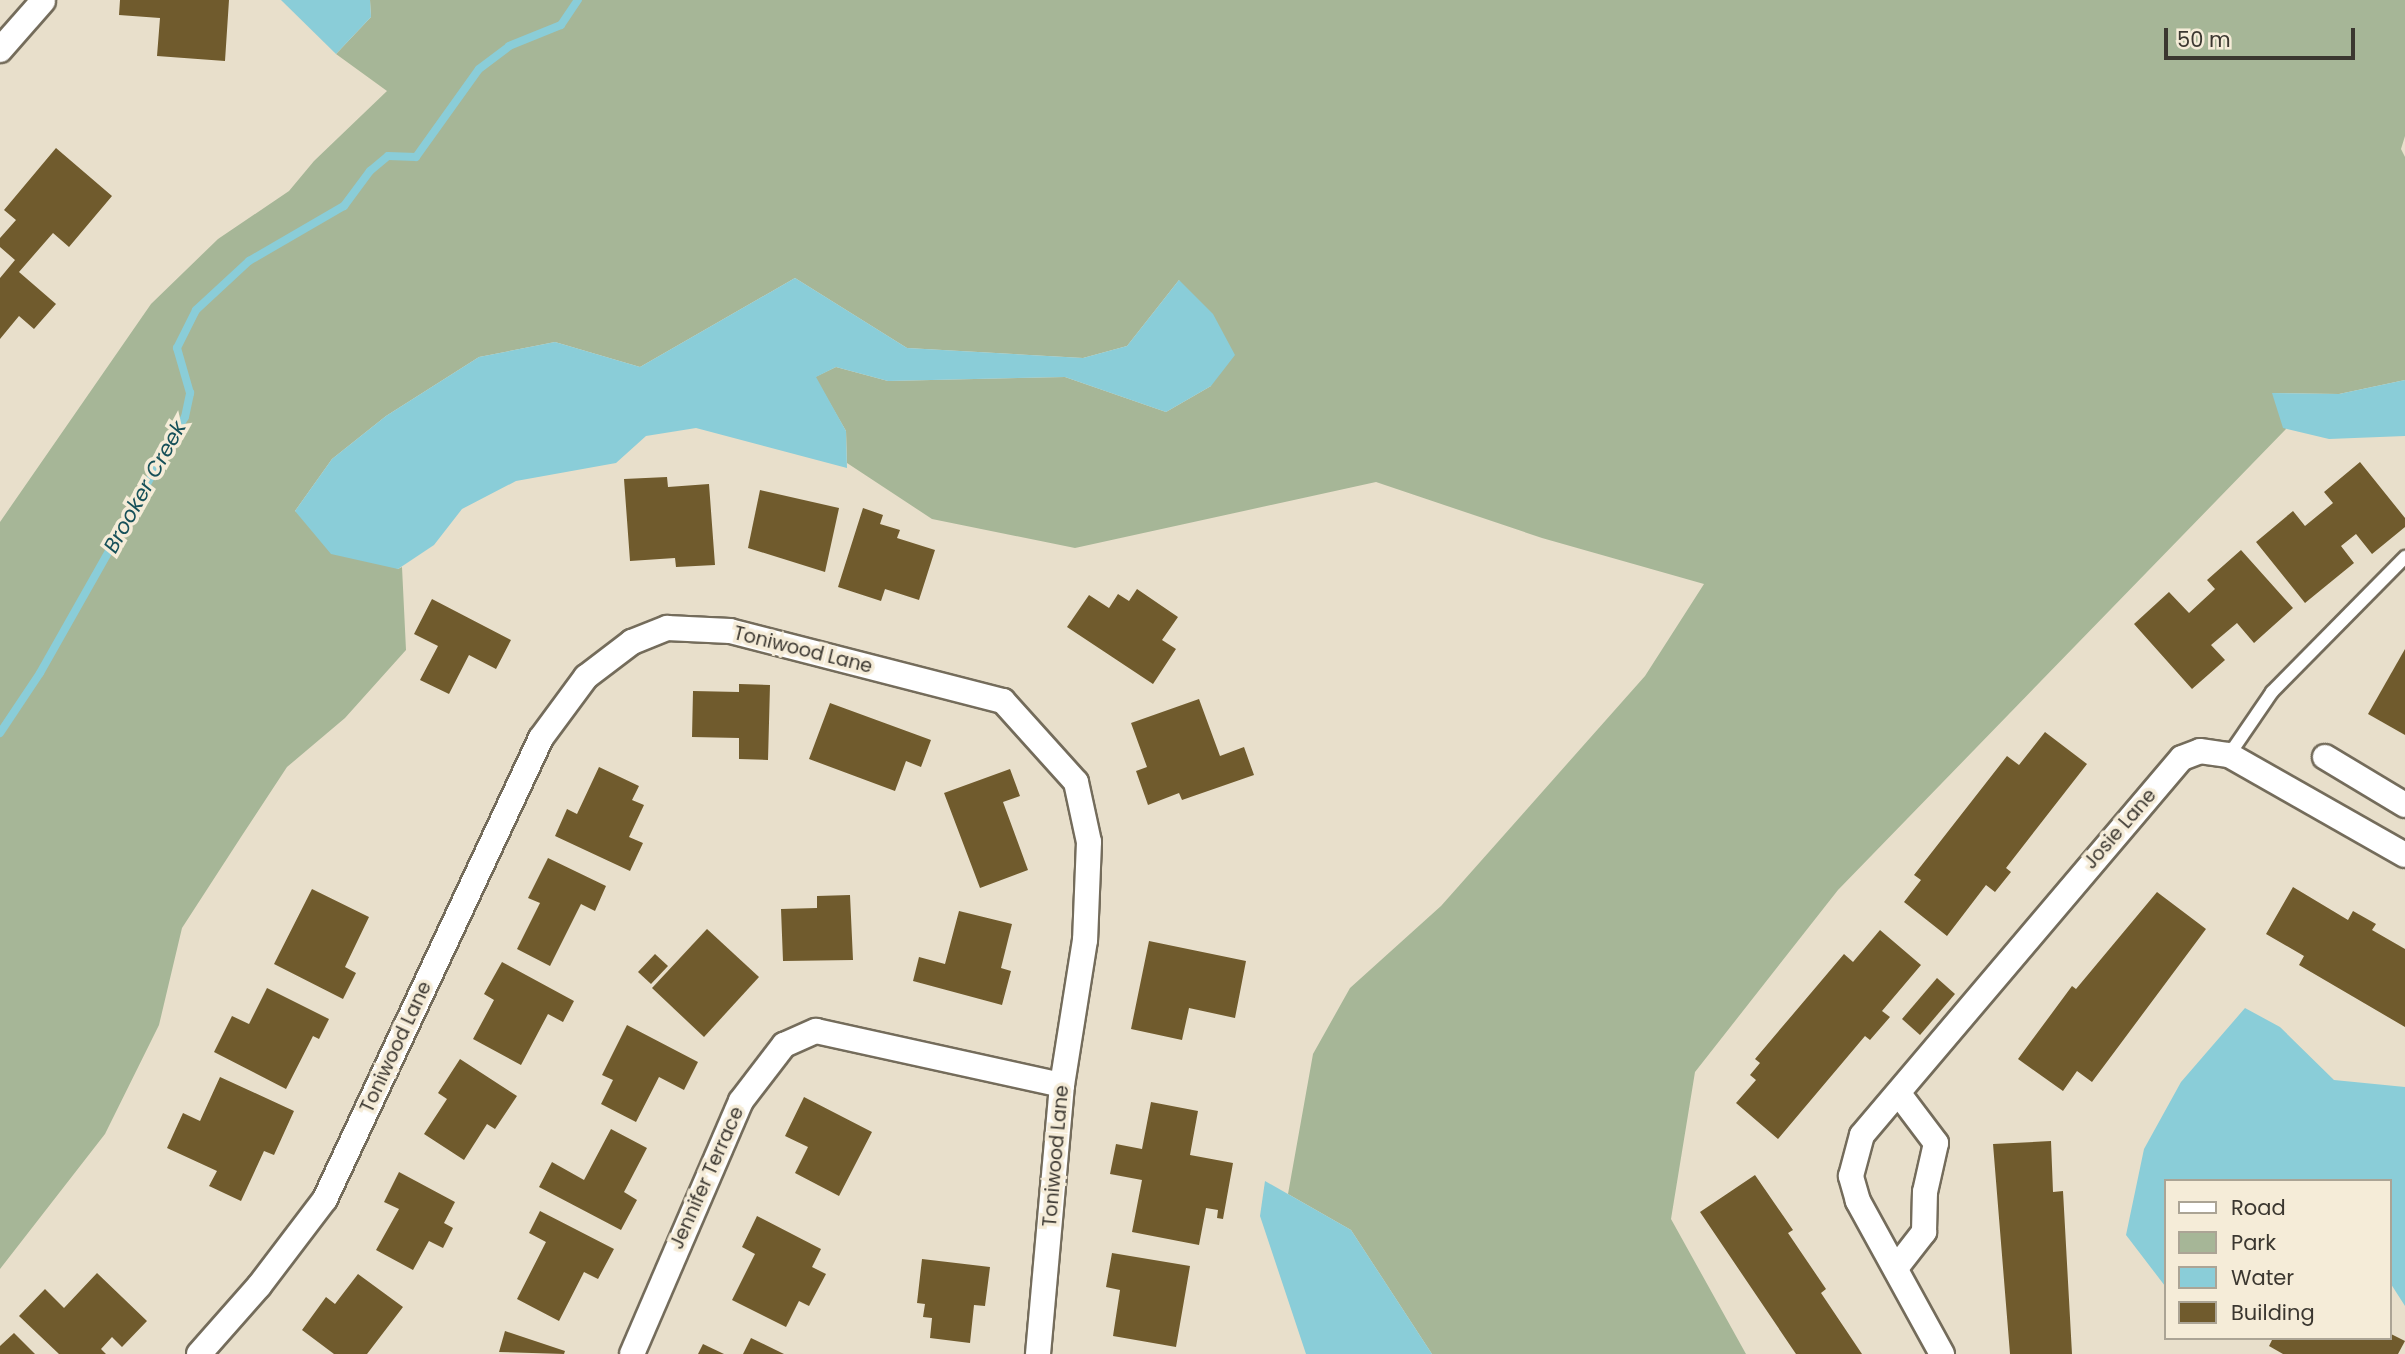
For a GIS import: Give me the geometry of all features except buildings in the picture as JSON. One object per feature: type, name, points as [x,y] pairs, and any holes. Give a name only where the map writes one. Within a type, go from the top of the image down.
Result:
[{"type":"street","points":[[0,50],[43,1]]},
{"type":"street","name":"Toniwood Lane","points":[[199,1354],[259,1286],[325,1199],[541,738],[586,677],[632,642],[667,628],[730,631],[1003,701],[1076,782],[1089,842],[1086,916],[1062,1085],[1038,1354]]},
{"type":"street","name":"Josie Lane","points":[[1942,1354],[1858,1201],[1850,1176],[1863,1135],[2182,758],[2200,751],[2229,755],[2405,855]]},
{"type":"street","points":[[2325,757],[2405,805]]},
{"type":"street","name":"Jennifer Terrace","points":[[632,1354],[741,1101],[784,1045],[816,1031],[1062,1085]]},
{"type":"street","points":[[1896,1268],[1924,1232],[1925,1192],[1936,1143],[1899,1094]]},
{"type":"lane","points":[[2229,755],[2272,692],[2405,557]]},
{"type":"green space","points":[[370,0],[2405,0],[2405,136],[2401,149],[2405,157],[2405,380],[2339,394],[2273,393],[2286,429],[1838,890],[1695,1072],[1671,1219],[1746,1354],[1432,1354],[1351,1230],[1288,1194],[1313,1054],[1350,988],[1441,906],[1645,676],[1704,584],[1542,538],[1376,482],[1075,548],[932,519],[847,463],[846,431],[815,377],[836,367],[888,381],[1065,377],[1166,412],[1211,386],[1179,280],[1127,346],[1083,358],[907,348],[795,278],[640,367],[555,342],[479,357],[386,416],[332,459],[295,511],[398,569],[402,567],[406,650],[345,718],[287,767],[241,837],[182,928],[159,1025],[105,1134],[0,1269],[0,522],[151,304],[218,239],[289,191],[314,161],[387,91],[336,54],[371,17]]},
{"type":"water","points":[[281,0],[370,0],[371,17],[336,54]]},
{"type":"water","points":[[795,278],[907,348],[1083,358],[1127,346],[1179,280],[1213,314],[1235,355],[1211,386],[1166,412],[1065,377],[888,381],[836,367],[816,377],[846,431],[847,468],[696,428],[646,436],[616,463],[516,481],[462,509],[434,545],[398,569],[331,554],[295,511],[332,459],[386,416],[479,357],[555,342],[640,367]]},
{"type":"water","points":[[2405,380],[2405,436],[2329,439],[2283,428],[2272,393],[2339,394]]},
{"type":"water","points":[[2245,1008],[2280,1027],[2334,1080],[2405,1087],[2405,1306],[2391,1284],[2391,1179],[2164,1179],[2164,1285],[2126,1235],[2144,1149],[2181,1082]]},
{"type":"water","points":[[1265,1181],[1351,1230],[1432,1354],[1306,1354],[1260,1216]]},
{"type":"waterway","name":"Brooker Creek","points":[[0,733],[40,673],[185,417],[190,393],[177,348],[196,310],[249,261],[344,206],[370,171],[388,156],[416,157],[479,69],[509,46],[561,25],[578,0]]}]
